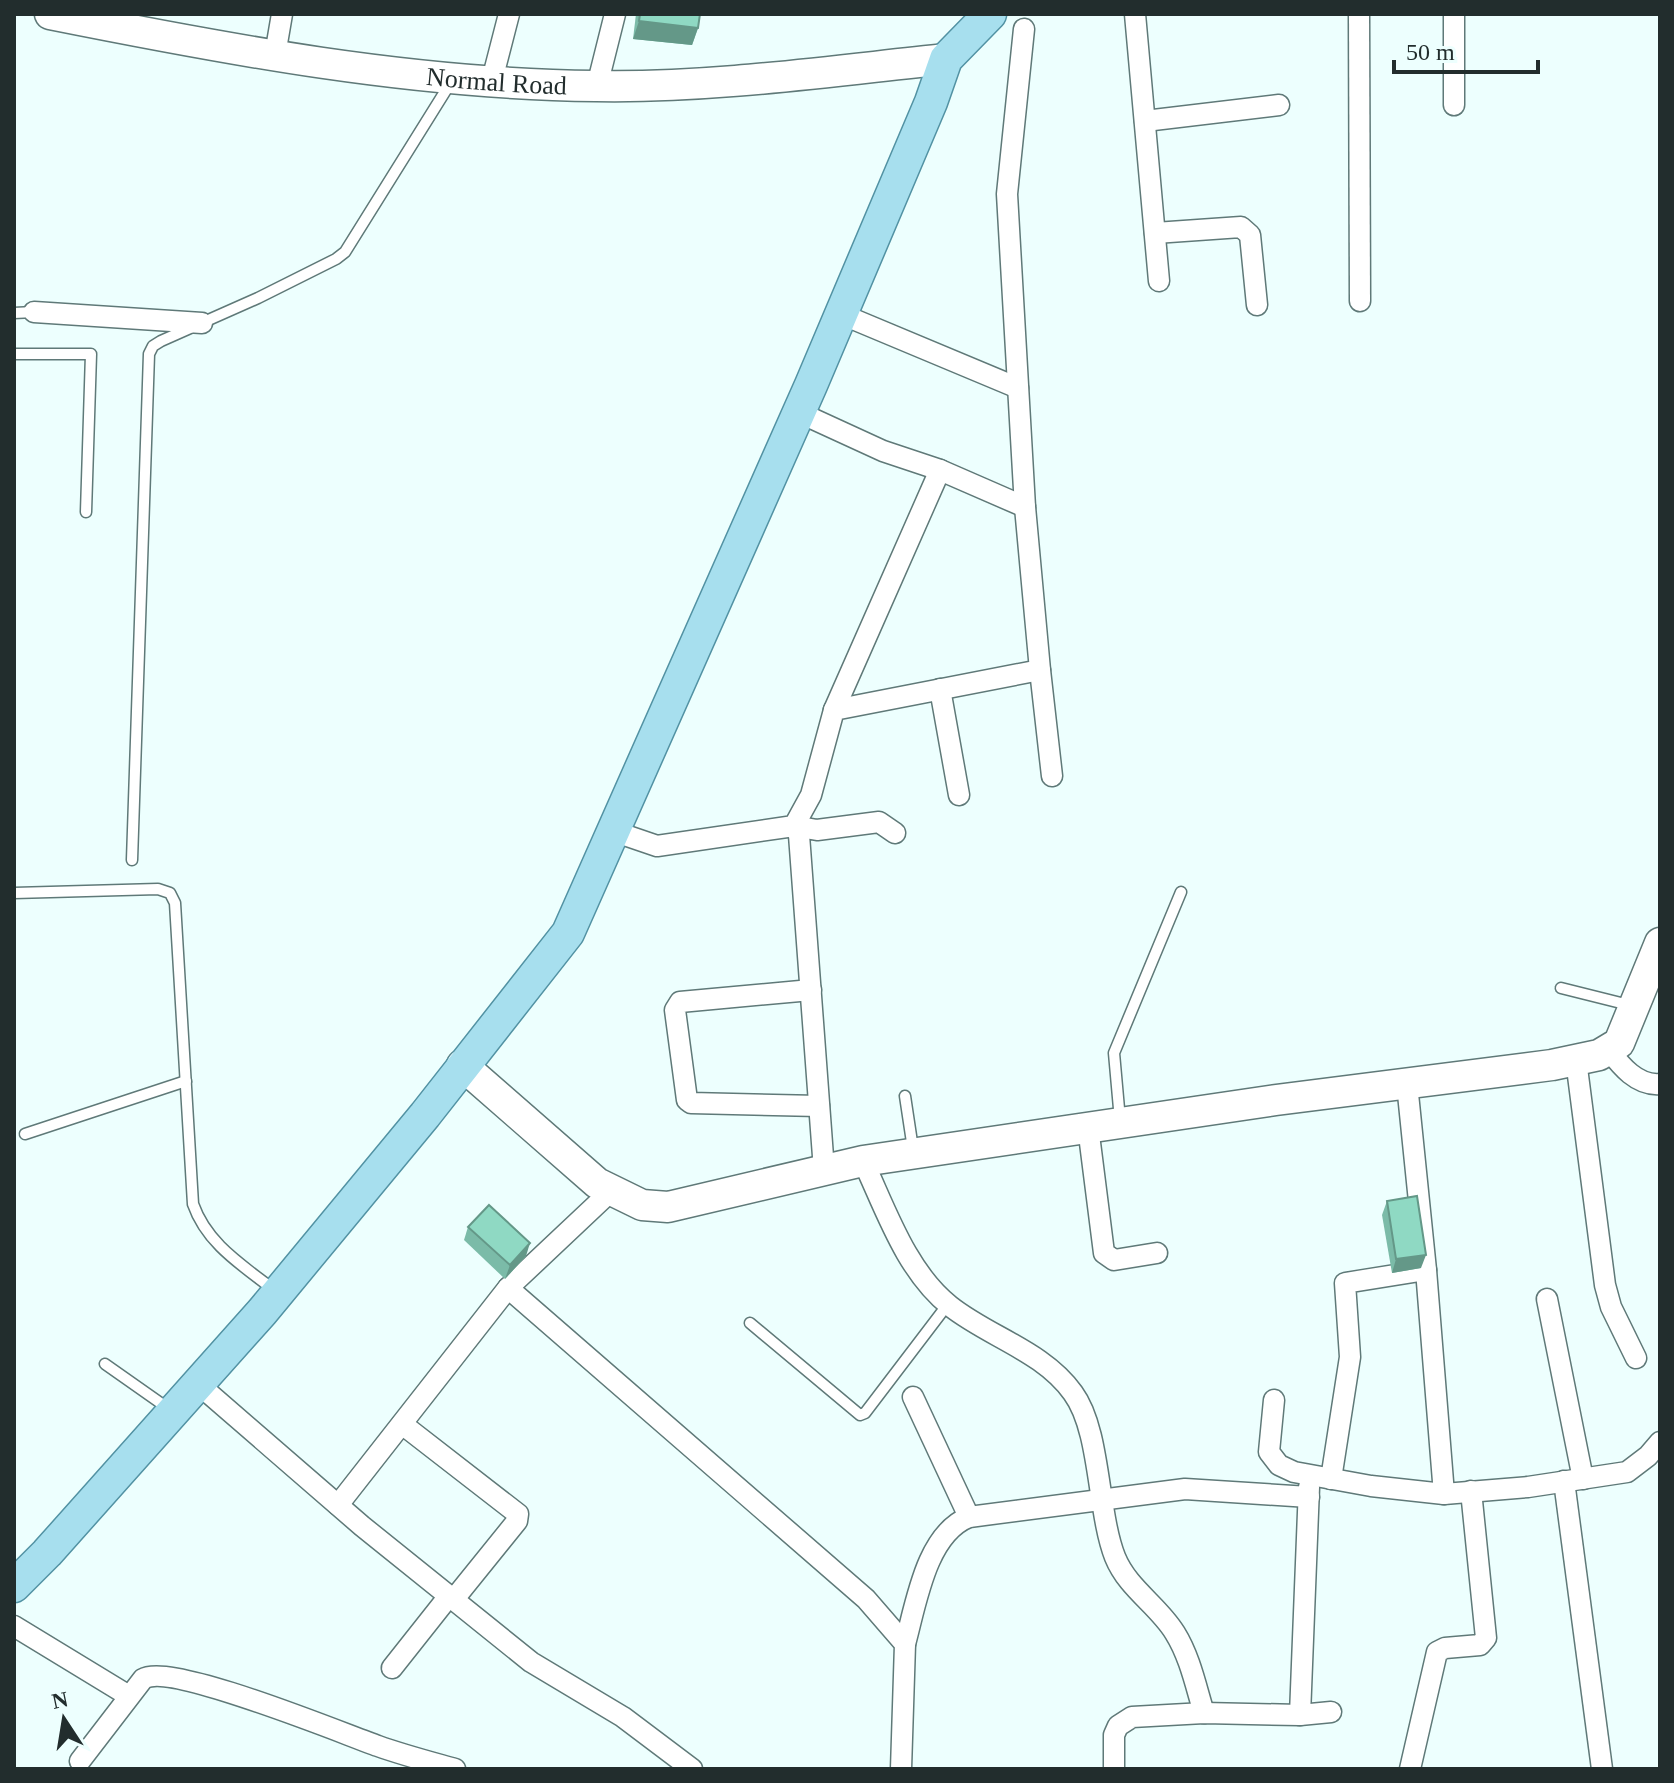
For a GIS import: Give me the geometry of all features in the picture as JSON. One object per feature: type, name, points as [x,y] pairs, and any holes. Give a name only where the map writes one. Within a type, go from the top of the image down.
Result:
[{"type":"main road","name":"Normal Road","points":[[50,14],[365,70],[597,86],[736,81],[946,59]]},
{"type":"main road","points":[[14,1586],[277,1293],[425,1115],[568,933],[841,314],[931,102],[946,59],[990,14]]},
{"type":"main road","points":[[462,1065],[597,1183],[642,1205],[668,1207],[863,1161],[1599,1055],[1619,1043],[1657,960]]},
{"type":"street","points":[[275,55],[282,14]]},
{"type":"street","points":[[492,80],[509,14]]},
{"type":"street","points":[[597,86],[615,14]]},
{"type":"street","points":[[1135,14],[1159,281]]},
{"type":"street","points":[[1359,14],[1360,301]]},
{"type":"street","points":[[1454,14],[1454,105]]},
{"type":"street","points":[[1024,29],[1007,194],[1025,507],[1052,776]]},
{"type":"street","points":[[1145,121],[1279,105]]},
{"type":"street","points":[[1155,233],[1241,227],[1246,230],[1250,235],[1257,305]]},
{"type":"street","points":[[24,313],[202,323]]},
{"type":"street","points":[[841,314],[1018,388]]},
{"type":"street","points":[[798,412],[883,451],[940,470],[1025,507]]},
{"type":"street","points":[[794,826],[811,795],[834,710],[940,470]]},
{"type":"street","points":[[834,710],[1040,670]]},
{"type":"street","points":[[940,689],[959,795]]},
{"type":"street","points":[[613,831],[657,846],[794,826],[817,830],[879,822],[895,833]]},
{"type":"street","points":[[794,826],[799,835],[824,1170]]},
{"type":"street","points":[[811,990],[680,1002],[675,1010],[687,1100],[691,1103],[819,1106]]},
{"type":"street","points":[[1608,1049],[1622,1067],[1636,1078],[1653,1085],[1660,1084]]},
{"type":"street","points":[[1576,1060],[1605,1285],[1611,1307],[1636,1358]]},
{"type":"street","points":[[1407,1084],[1444,1494]]},
{"type":"street","points":[[1088,1127],[1104,1253],[1114,1260],[1157,1253]]},
{"type":"street","points":[[863,1161],[914,1263],[948,1304],[1044,1364],[1075,1395],[1086,1421],[1114,1556],[1133,1588],[1175,1633],[1204,1713]]},
{"type":"street","points":[[338,1505],[508,1288],[611,1191]]},
{"type":"street","points":[[1331,1479],[1350,1357],[1345,1283],[1426,1270]]},
{"type":"street","points":[[508,1288],[866,1599],[905,1644]]},
{"type":"street","points":[[1547,1299],[1574,1480],[1602,1769]]},
{"type":"street","points":[[197,1383],[338,1505],[531,1662],[623,1717],[692,1769]]},
{"type":"street","points":[[913,1397],[969,1517]]},
{"type":"street","points":[[1274,1400],[1269,1452],[1279,1465],[1294,1472],[1331,1479],[1444,1494],[1627,1472],[1660,1442]]},
{"type":"street","points":[[392,1668],[517,1521],[518,1514],[402,1424]]},
{"type":"street","points":[[1300,1715],[1310,1475]]},
{"type":"street","points":[[901,1769],[905,1644],[926,1567],[944,1535],[957,1521],[1185,1489],[1309,1497]]},
{"type":"street","points":[[1410,1769],[1437,1652],[1445,1648],[1480,1645],[1486,1638],[1471,1491]]},
{"type":"street","points":[[14,1626],[129,1696]]},
{"type":"street","points":[[80,1761],[143,1679],[157,1675],[236,1694],[380,1747],[455,1769]]},
{"type":"street","points":[[1114,1769],[1114,1735],[1118,1726],[1132,1717],[1331,1712]]},
{"type":"lane","points":[[132,860],[149,354],[153,346],[161,341],[258,298],[345,252],[454,77]]},
{"type":"lane","points":[[14,354],[91,354],[86,512]]},
{"type":"lane","points":[[14,893],[158,889],[170,893],[175,903],[193,1204],[199,1221],[219,1246],[277,1293]]},
{"type":"lane","points":[[1120,1122],[1114,1053],[1181,892]]},
{"type":"lane","points":[[1561,988],[1634,1006]]},
{"type":"lane","points":[[25,1134],[186,1081]]},
{"type":"lane","points":[[905,1096],[913,1153]]},
{"type":"lane","points":[[750,1323],[860,1415],[865,1413],[948,1304]]},
{"type":"lane","points":[[105,1364],[172,1411]]},
{"type":"building","points":[[640,14],[700,14],[698,28],[639,21]]},
{"type":"building","points":[[1417,1196],[1426,1255],[1396,1259],[1387,1201]]},
{"type":"building","points":[[489,1205],[530,1243],[510,1265],[468,1227]]}]
